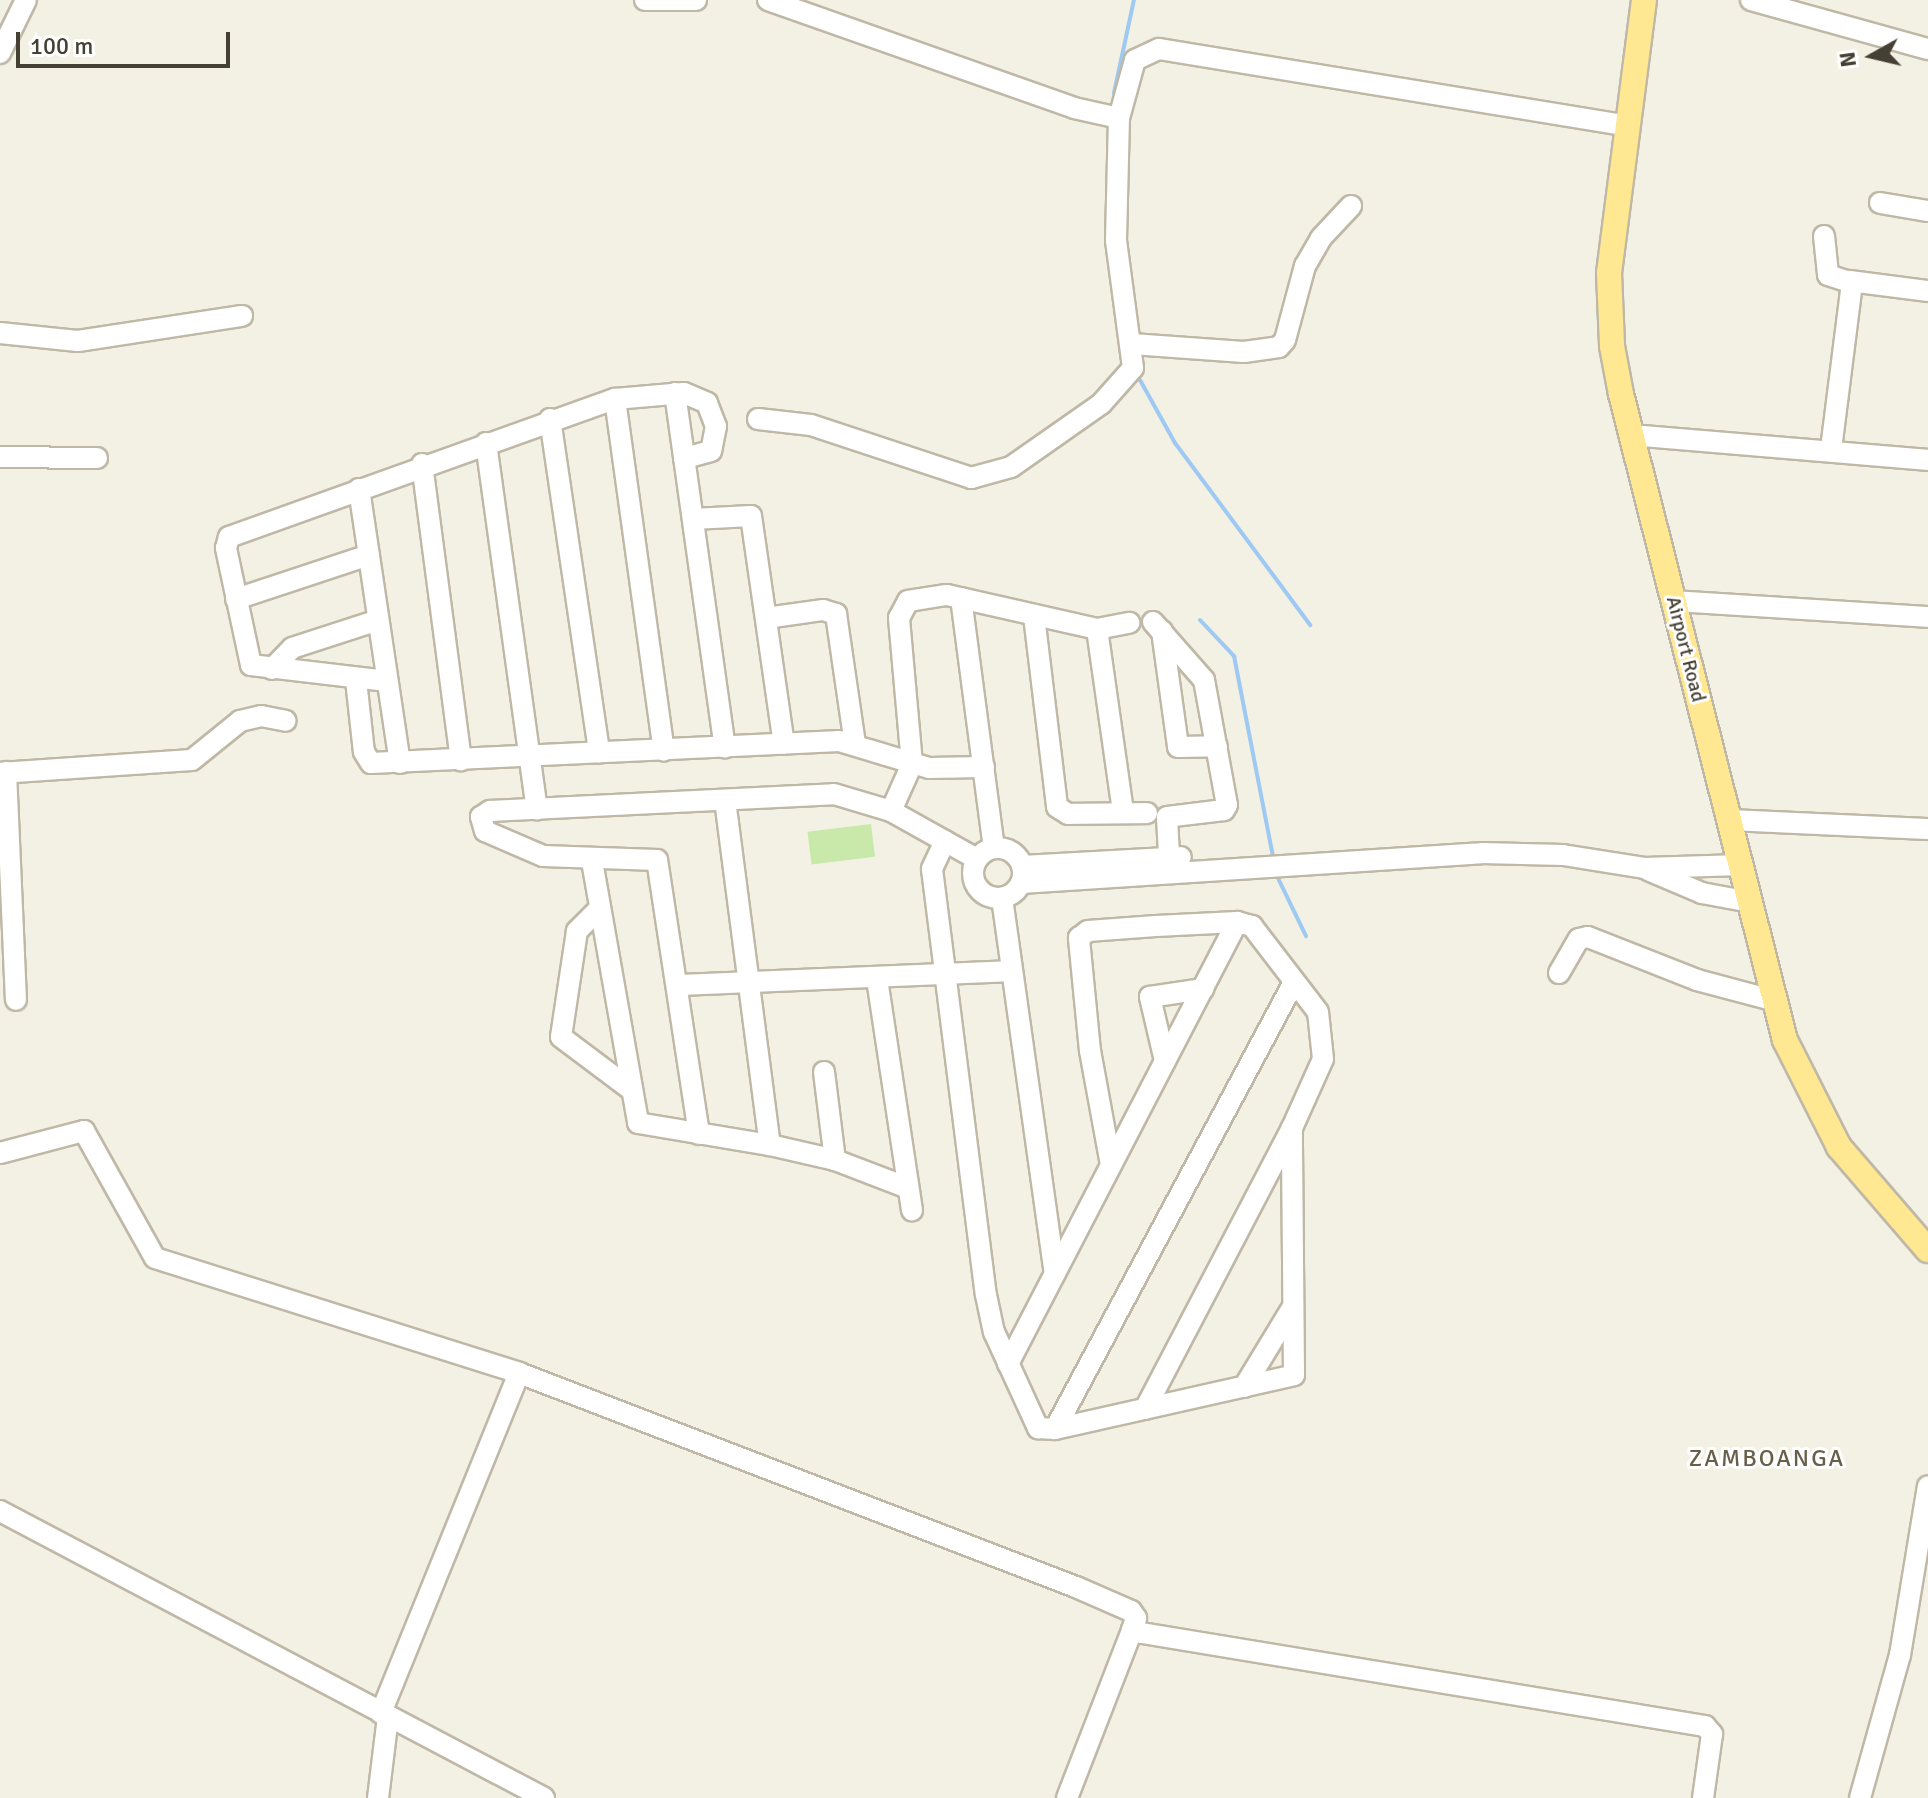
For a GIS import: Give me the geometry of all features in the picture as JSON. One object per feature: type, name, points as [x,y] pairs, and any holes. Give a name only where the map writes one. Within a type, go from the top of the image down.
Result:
[{"type":"main road","name":"Airport Road","points":[[1644,0],[1609,273],[1612,346],[1632,435],[1750,902],[1799,1074],[1832,1135],[1928,1250]]},
{"type":"street","points":[[0,53],[26,0]]},
{"type":"street","points":[[645,0],[696,0]]},
{"type":"street","points":[[768,0],[1074,108],[1119,118]]},
{"type":"street","points":[[1751,0],[1928,49]]},
{"type":"street","points":[[758,419],[811,425],[960,475],[985,477],[1011,467],[1121,386],[1133,368],[1116,240],[1119,118],[1135,60],[1159,49],[1628,126]]},
{"type":"street","points":[[1880,203],[1928,211]]},
{"type":"street","points":[[1132,344],[1244,352],[1279,347],[1310,257],[1351,206]]},
{"type":"street","points":[[1824,236],[1828,275],[1850,281],[1928,291]]},
{"type":"street","points":[[1831,449],[1850,281]]},
{"type":"street","points":[[0,333],[78,341],[242,316]]},
{"type":"street","points":[[675,393],[725,747]]},
{"type":"street","points":[[387,681],[272,669],[249,662],[226,548],[229,537],[422,464],[615,399],[675,393],[698,395],[715,418],[711,451],[684,458]]},
{"type":"street","points":[[615,399],[664,751]]},
{"type":"street","points":[[550,419],[599,752]]},
{"type":"street","points":[[1632,435],[1831,449],[1928,460]]},
{"type":"street","points":[[486,443],[537,809]]},
{"type":"street","points":[[0,457],[97,458]]},
{"type":"street","points":[[422,464],[461,760]]},
{"type":"street","points":[[359,489],[400,763]]},
{"type":"street","points":[[693,519],[751,516],[784,744]]},
{"type":"street","points":[[236,599],[369,555]]},
{"type":"street","points":[[891,811],[912,764],[900,608],[908,601],[931,596],[961,598],[1097,629],[1129,623]]},
{"type":"street","points":[[961,598],[984,767],[985,854],[973,873],[977,887],[988,896],[1002,898]]},
{"type":"street","points":[[1674,601],[1928,617]]},
{"type":"street","points":[[766,618],[823,610],[836,614],[855,744]]},
{"type":"street","points":[[1034,616],[1057,807],[1068,814],[1147,813]]},
{"type":"street","points":[[272,669],[292,648],[378,620]]},
{"type":"street","points":[[1169,856],[1167,817],[1226,808],[1217,746],[1204,680],[1157,627],[1178,747],[1217,746]]},
{"type":"street","points":[[1097,629],[1123,812]]},
{"type":"street","points":[[356,680],[368,761],[400,763],[784,744],[855,744],[912,764],[939,769],[984,767]]},
{"type":"street","points":[[16,1000],[3,773],[192,760],[240,721],[261,716],[286,721]]},
{"type":"street","points":[[699,1134],[657,860],[648,856],[592,861],[543,856],[479,825],[490,811],[834,794],[891,811],[945,841],[985,854],[1014,854],[1021,875]]},
{"type":"street","points":[[725,800],[770,1145]]},
{"type":"street","points":[[1729,820],[1928,829]]},
{"type":"street","points":[[945,841],[932,869],[943,977],[986,1295],[1008,1364],[1038,1428],[1055,1429],[1294,1375],[1292,1128]]},
{"type":"street","points":[[1097,868],[1317,865],[1482,853],[1563,855],[1644,868],[1741,865]]},
{"type":"street","points":[[1055,1273],[1002,898],[1021,875],[1097,868],[1169,856],[1228,867]]},
{"type":"street","points":[[592,861],[629,1088],[638,1123],[770,1145],[835,1160],[908,1188]]},
{"type":"street","points":[[1644,868],[1702,893],[1750,902]]},
{"type":"street","points":[[600,908],[577,931],[561,1037],[629,1088]]},
{"type":"street","points":[[1008,1364],[1237,922]]},
{"type":"street","points":[[1111,1165],[1090,1051],[1079,938],[1088,931],[1237,922],[1258,930],[1293,984],[1318,1012],[1324,1047],[1321,1065],[1292,1128],[1145,1409]]},
{"type":"street","points":[[1559,973],[1579,939],[1588,937],[1697,980],[1776,1001]]},
{"type":"street","points":[[678,985],[943,977],[1010,971]]},
{"type":"street","points":[[877,979],[912,1210]]},
{"type":"street","points":[[1055,1429],[1293,984]]},
{"type":"street","points":[[1165,1061],[1150,997],[1203,989]]},
{"type":"street","points":[[824,1072],[835,1160]]},
{"type":"street","points":[[0,1153],[84,1131],[155,1258],[519,1373],[1076,1587],[1131,1611],[1136,1618],[1132,1630],[1067,1798]]},
{"type":"street","points":[[1244,1387],[1292,1308]]},
{"type":"street","points":[[378,1798],[384,1715],[519,1373]]},
{"type":"street","points":[[1860,1798],[1900,1655],[1928,1486]]},
{"type":"street","points":[[0,1511],[544,1798]]},
{"type":"street","points":[[1132,1630],[1705,1726],[1712,1734],[1703,1798]]},
{"type":"green space","points":[[871,824],[875,857],[811,865],[807,832]]},
{"type":"waterway","points":[[1114,93],[1134,0]]},
{"type":"waterway","points":[[1107,223],[1109,128]]},
{"type":"waterway","points":[[1140,380],[1175,443],[1310,625]]},
{"type":"waterway","points":[[1200,620],[1234,656],[1274,862]]},
{"type":"waterway","points":[[1276,874],[1306,936]]},
{"type":"district","name":"ZAMBOANGA","points":[[1767,1459]]}]
